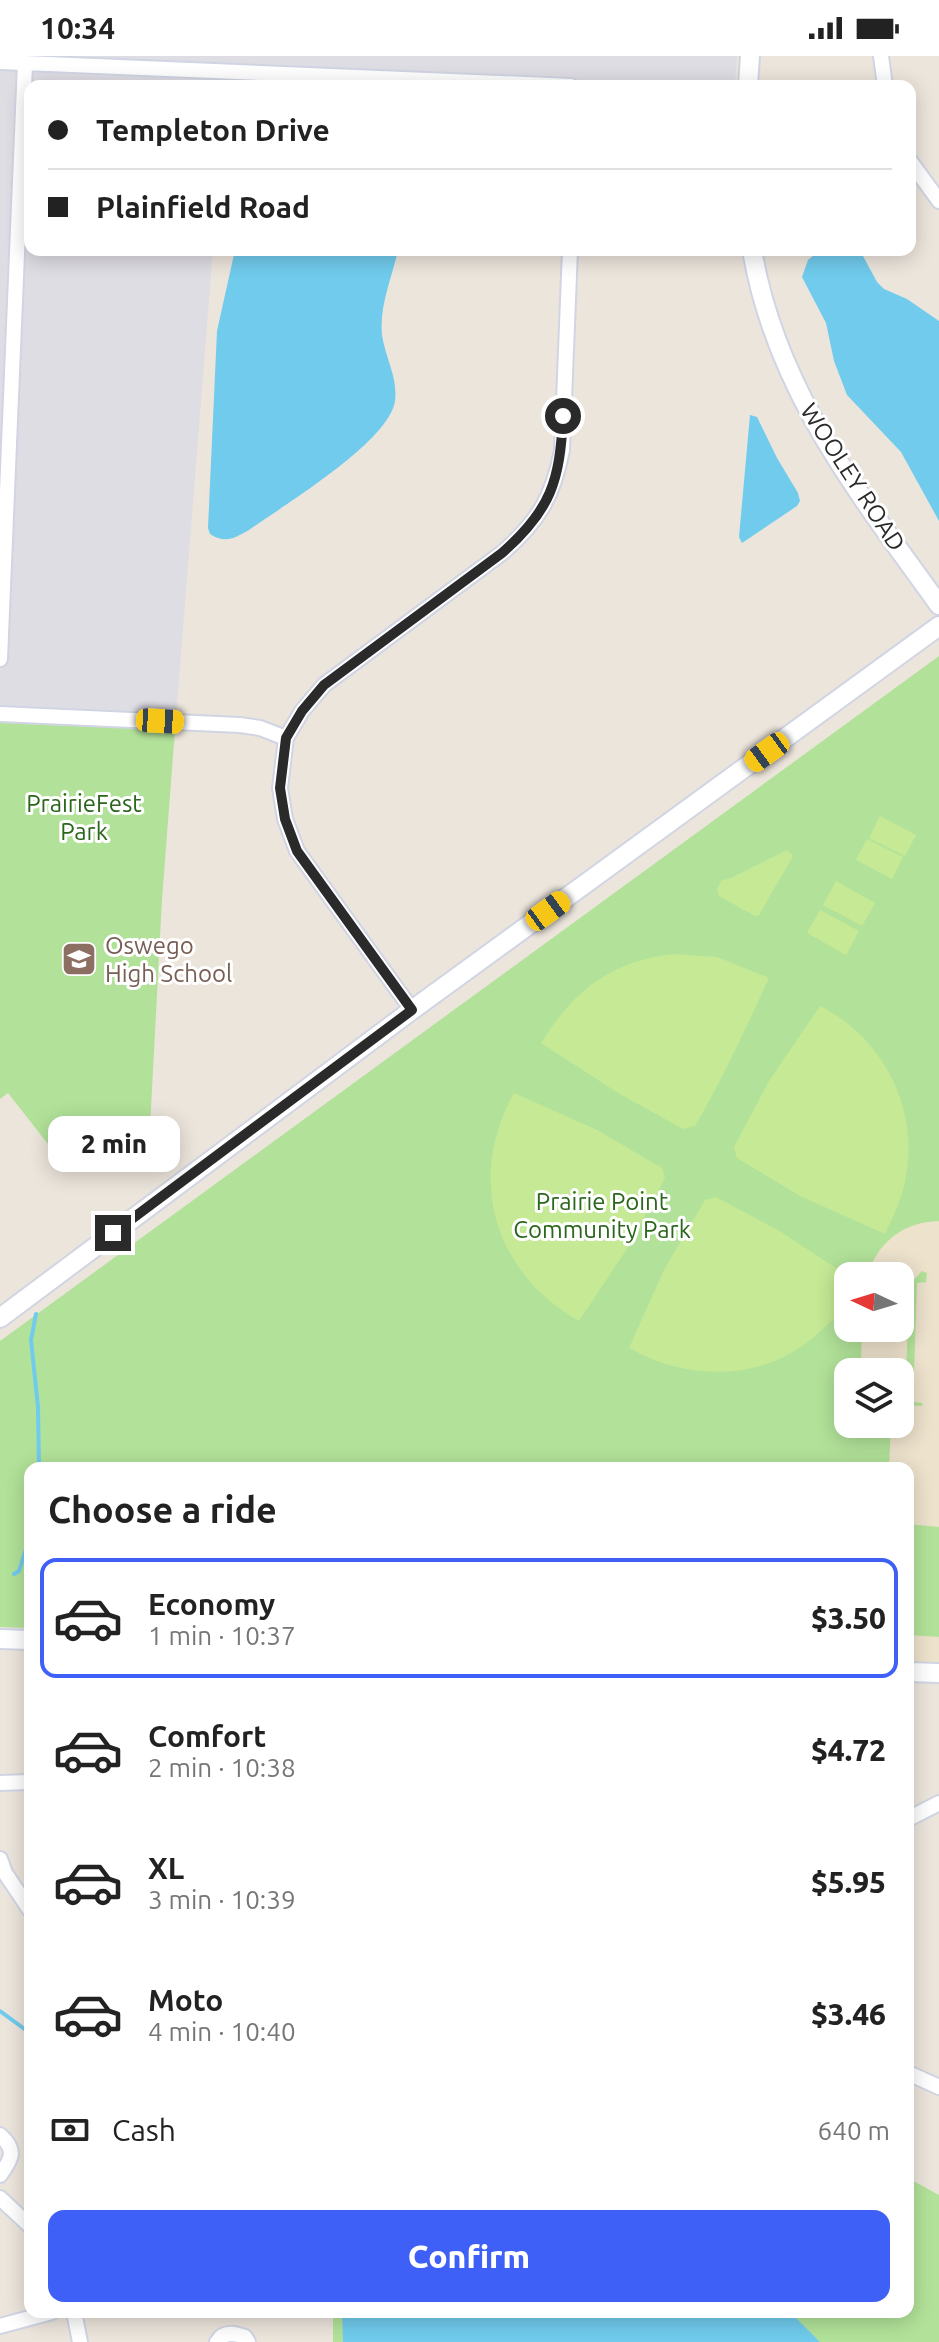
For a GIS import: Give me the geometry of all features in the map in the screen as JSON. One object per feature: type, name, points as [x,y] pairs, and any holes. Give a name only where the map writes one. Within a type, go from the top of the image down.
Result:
[{"type":"main road","points":[[748,80],[750,56]]},
{"type":"main road","name":"WOOLEY ROAD","points":[[753,256],[773,336],[811,419],[939,605]]},
{"type":"main road","points":[[0,1318],[412,1010],[939,626]]},
{"type":"main road","points":[[0,1639],[24,1640]]},
{"type":"main road","points":[[914,1672],[939,1673]]},
{"type":"street","points":[[881,56],[884,80]]},
{"type":"street","points":[[0,62],[429,80]]},
{"type":"street","points":[[24,80],[25,63]]},
{"type":"street","points":[[0,659],[24,87]]},
{"type":"street","points":[[916,169],[939,201]]},
{"type":"street","points":[[412,1010],[297,851],[285,819],[280,788],[286,738],[302,711],[324,685],[502,553],[527,532],[545,505],[557,477],[562,450],[570,256]]},
{"type":"street","points":[[0,714],[240,725],[260,728],[286,738]]},
{"type":"street","points":[[0,1783],[24,1782]]},
{"type":"street","points":[[914,1816],[939,1803]]},
{"type":"street","points":[[0,1859],[5,1873],[24,1901]]},
{"type":"street","points":[[914,2076],[939,2087]]},
{"type":"street","points":[[0,2135],[13,2152],[0,2175]]},
{"type":"street","points":[[0,2198],[24,2220]]},
{"type":"street","points":[[0,2326],[30,2318]]},
{"type":"street","points":[[75,2318],[80,2342]]},
{"type":"street","points":[[217,2342],[227,2334],[236,2333],[248,2342]]},
{"type":"shaded area","points":[[0,56],[737,56],[735,80],[24,80],[24,256],[213,256],[175,730],[0,723]]},
{"type":"shaded area","points":[[939,1221],[939,1668],[914,1667],[914,1462],[889,1462],[890,1438],[914,1438],[914,1358],[861,1358],[862,1342],[914,1342],[914,1262],[873,1262],[887,1241],[899,1231],[920,1223]]},
{"type":"green space","name":"Prairie Point Community Park","points":[[939,656],[939,1221],[903,1230],[885,1244],[873,1262],[834,1262],[834,1342],[862,1342],[861,1358],[834,1358],[834,1438],[890,1438],[889,1462],[24,1462],[24,1628],[0,1627],[0,1341]]},
{"type":"green space","name":"PrairieFest Park","points":[[0,723],[175,730],[162,900],[148,1166],[62,1162],[8,1093],[0,1099]]},
{"type":"green space","points":[[880,816],[916,835],[905,856],[869,838]]},
{"type":"green space","points":[[867,839],[903,857],[892,879],[856,860]]},
{"type":"green space","points":[[787,850],[793,856],[759,915],[755,916],[719,896],[717,889],[722,880]]},
{"type":"green space","points":[[836,881],[875,903],[862,926],[823,905]]},
{"type":"green space","points":[[820,910],[859,931],[846,955],[807,933]]},
{"type":"green space","points":[[675,954],[717,957],[769,978],[695,1126],[683,1129],[618,1093],[541,1043],[567,1008],[597,981],[632,963]]},
{"type":"green space","points":[[820,1006],[842,1019],[878,1055],[901,1100],[909,1150],[906,1176],[885,1234],[800,1196],[737,1158],[734,1147],[769,1081]]},
{"type":"green space","points":[[514,1093],[597,1130],[662,1168],[665,1178],[630,1244],[579,1321],[550,1301],[526,1277],[508,1250],[497,1221],[491,1190],[492,1158],[500,1125]]},
{"type":"green space","points":[[716,1197],[781,1232],[834,1267],[834,1318],[793,1352],[747,1369],[723,1372],[675,1367],[629,1348],[664,1270],[705,1200]]},
{"type":"green space","points":[[922,1271],[927,1273],[926,1282],[917,1283],[914,1372],[914,1358],[907,1358],[907,1342],[914,1342],[914,1280]]},
{"type":"green space","points":[[914,1525],[939,1527],[939,1637],[914,1635]]},
{"type":"green space","points":[[914,2181],[939,2195],[939,2342],[333,2342],[333,2318],[914,2318]]},
{"type":"water","points":[[234,256],[396,256],[382,324],[395,392],[395,401],[388,417],[375,435],[333,472],[249,530],[225,539],[210,534],[208,528],[217,331]]},
{"type":"water","points":[[813,256],[863,256],[884,289],[907,299],[939,321],[939,521],[901,452],[847,395],[834,361],[826,323],[802,277],[808,260]]},
{"type":"water","points":[[750,415],[757,417],[800,501],[742,543],[739,537]]},
{"type":"water","points":[[342,2318],[796,2318],[820,2342],[343,2342]]},
{"type":"waterway","points":[[36,1314],[31,1340],[38,1407],[39,1462]]},
{"type":"waterway","points":[[14,1574],[19,1571],[24,1556]]},
{"type":"waterway","points":[[0,2011],[24,2029]]},
{"type":"place","name":"Oswego High School","points":[[79,959]]},
{"type":"route","points":[[113,1233],[412,1010],[297,851],[285,819],[280,788],[286,738],[302,711],[324,685],[527,532],[545,505],[557,477],[563,416]]}]
